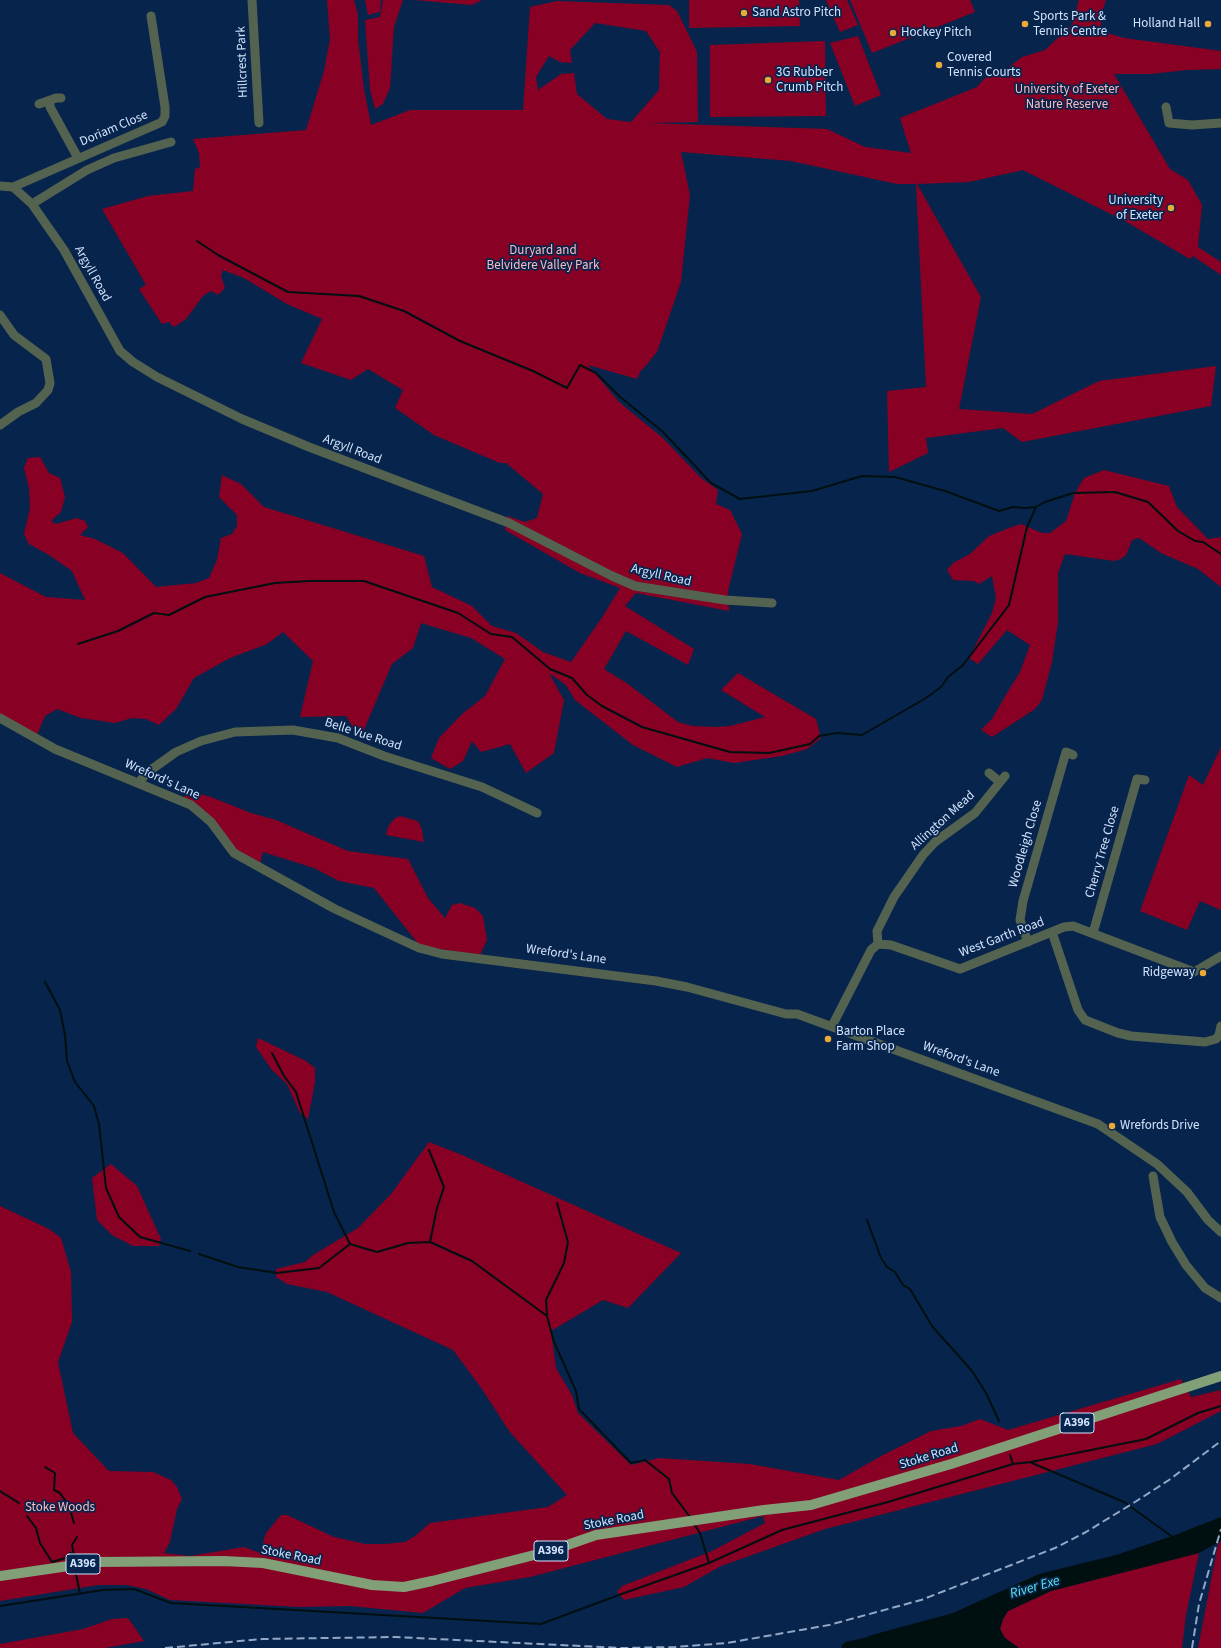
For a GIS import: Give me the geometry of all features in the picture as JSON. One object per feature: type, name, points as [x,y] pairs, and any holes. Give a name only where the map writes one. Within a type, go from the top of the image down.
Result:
[{"type":"main road","name":"Stoke Road","points":[[0,1576],[96,1562],[224,1561],[263,1563],[372,1586],[404,1587],[550,1551],[596,1535],[764,1510],[811,1505],[951,1464],[1221,1376]]},
{"type":"street","name":"Hillcrest Park","points":[[252,0],[259,123]]},
{"type":"street","name":"Doriam Close","points":[[13,188],[117,140],[157,125],[164,116],[165,107],[152,17]]},
{"type":"street","points":[[39,104],[56,98],[61,98]]},
{"type":"street","points":[[50,101],[50,107],[78,158]]},
{"type":"street","points":[[1166,107],[1169,123],[1204,129],[1221,123]]},
{"type":"street","points":[[32,204],[87,170],[114,158],[171,142]]},
{"type":"street","points":[[0,186],[13,188]]},
{"type":"street","name":"Argyll Road","points":[[13,188],[32,204],[77,272],[116,345],[133,362],[157,377],[236,416],[309,447],[510,523],[607,573],[636,586],[718,600],[772,603]]},
{"type":"street","points":[[0,315],[14,335],[46,359],[50,383],[48,390],[36,403],[18,412],[0,425]]},
{"type":"street","name":"Wreford's Lane","points":[[0,718],[55,749],[191,805],[211,822],[234,853],[335,909],[419,948],[442,954],[656,981],[686,987],[786,1014],[797,1014],[1098,1124],[1157,1164],[1183,1188],[1208,1220],[1221,1230]]},
{"type":"street","name":"Belle Vue Road","points":[[138,783],[148,772],[176,752],[201,741],[235,732],[294,730],[338,738],[384,756],[482,787],[537,813]]},
{"type":"street","name":"Woodleigh Close","points":[[1028,942],[1021,923],[1020,915],[1066,753]]},
{"type":"street","name":"Allington Mead","points":[[878,944],[878,932],[894,897],[923,855],[935,842],[975,813],[1002,779],[989,773]]},
{"type":"street","name":"Cherry Tree Close","points":[[1093,933],[1138,779]]},
{"type":"street","name":"West Garth Road","points":[[878,944],[891,945],[960,968],[1052,932],[1073,926],[1194,972],[1220,960]]},
{"type":"street","points":[[1052,932],[1078,1010],[1085,1020],[1131,1036],[1205,1042],[1216,1039],[1219,1035],[1221,1026]]},
{"type":"street","points":[[832,1026],[871,950],[878,944]]},
{"type":"street","points":[[1154,1176],[1160,1217],[1172,1242],[1186,1265],[1205,1288],[1220,1296]]},
{"type":"green space","points":[[327,0],[354,0],[358,14],[358,39],[364,89],[371,125],[410,110],[523,110],[530,7],[557,1],[669,5],[677,11],[697,52],[698,122],[648,123],[827,129],[865,147],[911,153],[900,118],[977,87],[984,79],[1005,70],[1022,57],[1045,50],[1072,25],[1079,0],[1106,0],[1103,9],[1100,31],[1124,38],[1221,51],[1221,69],[1187,70],[1151,74],[1114,74],[1170,169],[1188,180],[1202,205],[1198,247],[1221,262],[1221,275],[1193,256],[1190,259],[1123,220],[1023,170],[969,182],[917,184],[981,297],[959,409],[1032,414],[1099,381],[1216,366],[1211,406],[1022,442],[1003,428],[926,438],[928,453],[889,472],[887,391],[926,387],[916,184],[897,184],[791,161],[681,152],[690,195],[681,282],[657,352],[641,370],[637,379],[588,365],[619,402],[663,438],[701,478],[718,490],[716,504],[730,510],[742,534],[728,591],[729,611],[636,593],[625,606],[694,649],[688,665],[626,631],[604,669],[628,684],[678,722],[692,726],[716,727],[730,726],[765,717],[721,690],[738,673],[816,719],[821,738],[807,749],[782,756],[734,763],[707,758],[677,767],[633,745],[575,700],[566,685],[549,673],[564,700],[554,753],[526,773],[510,744],[481,752],[472,741],[463,761],[450,769],[431,758],[439,738],[462,714],[485,696],[505,659],[471,638],[421,623],[413,648],[392,664],[360,739],[346,716],[300,717],[313,661],[283,632],[267,644],[230,658],[194,678],[176,709],[159,725],[146,719],[132,718],[115,723],[81,718],[57,709],[45,716],[37,735],[0,715],[0,573],[46,597],[85,600],[72,571],[49,555],[29,544],[24,534],[30,508],[29,488],[24,468],[28,458],[40,457],[49,473],[60,478],[65,497],[61,512],[51,521],[56,524],[77,518],[85,521],[88,527],[80,535],[95,539],[123,553],[156,587],[196,583],[209,578],[217,560],[221,538],[232,534],[237,526],[237,515],[219,497],[222,475],[241,484],[264,507],[424,556],[432,587],[472,606],[492,626],[516,633],[543,652],[571,662],[603,616],[620,588],[580,573],[505,530],[507,516],[525,522],[537,518],[543,494],[506,463],[500,463],[434,435],[395,408],[403,390],[368,369],[351,380],[301,363],[322,319],[287,304],[244,278],[223,270],[221,276],[225,288],[218,295],[211,291],[203,296],[186,319],[174,327],[169,322],[162,324],[139,289],[146,285],[102,209],[148,196],[193,191],[195,169],[200,167],[199,153],[193,139],[306,130],[324,71],[330,39]],"holes":[[[595,23],[646,31],[660,52],[659,90],[631,122],[607,119],[577,94],[574,73],[561,74],[538,90],[536,77],[549,56],[560,62],[572,63],[570,50]]]},
{"type":"green space","points":[[365,0],[381,0],[380,12],[368,15]]},
{"type":"green space","points":[[383,0],[403,0],[394,27],[390,88],[383,104],[375,109],[370,90],[365,20],[380,17]]},
{"type":"green space","points":[[414,0],[482,0],[472,5]]},
{"type":"green space","name":"Sand Astro Pitch","points":[[689,0],[799,0],[800,26],[689,28]]},
{"type":"green space","points":[[826,0],[847,0],[858,25],[840,32]]},
{"type":"green space","name":"Hockey Pitch","points":[[850,0],[970,0],[975,12],[872,53]]},
{"type":"green space","points":[[858,36],[881,95],[855,106],[830,43]]},
{"type":"green space","name":"3G Rubber Crumb Pitch","points":[[825,41],[826,116],[710,117],[710,45]]},
{"type":"green space","points":[[1104,470],[1169,486],[1177,507],[1208,539],[1221,537],[1221,587],[1198,569],[1161,553],[1139,538],[1132,540],[1126,555],[1121,559],[1114,561],[1065,554],[1058,573],[1058,622],[1052,662],[1042,700],[1035,709],[992,737],[981,730],[992,719],[1020,672],[1030,645],[1007,630],[978,664],[969,658],[992,613],[996,598],[992,576],[979,584],[974,581],[953,580],[947,570],[953,563],[970,554],[989,536],[1009,528],[1021,524],[1042,533],[1050,533],[1066,521],[1075,493],[1084,478]]},
{"type":"green space","points":[[1221,747],[1221,910],[1200,901],[1187,930],[1140,911],[1189,775],[1203,785]]},
{"type":"green space","points":[[189,791],[211,797],[251,813],[276,820],[348,851],[408,859],[428,898],[445,918],[452,905],[460,903],[475,908],[483,916],[487,940],[480,955],[420,946],[374,888],[339,881],[314,868],[263,852],[260,864],[240,854],[205,811],[182,799]]},
{"type":"green space","points":[[400,816],[418,821],[422,830],[424,842],[386,835],[388,827],[394,819]]},
{"type":"green space","points":[[258,1038],[306,1061],[315,1068],[315,1082],[308,1119],[300,1113],[287,1084],[272,1070],[256,1047]]},
{"type":"green space","name":"Stoke Woods","points":[[429,1142],[462,1155],[681,1253],[628,1308],[603,1300],[551,1331],[556,1368],[572,1395],[578,1413],[631,1465],[659,1458],[750,1464],[839,1480],[883,1455],[931,1431],[961,1426],[980,1419],[1008,1430],[1181,1379],[1191,1397],[1221,1390],[1221,1411],[1157,1444],[825,1529],[721,1566],[684,1587],[624,1600],[617,1592],[622,1586],[712,1551],[765,1523],[763,1516],[530,1577],[465,1588],[423,1613],[350,1606],[299,1607],[170,1600],[146,1589],[126,1585],[98,1585],[0,1601],[0,1206],[49,1229],[61,1238],[71,1272],[72,1322],[58,1362],[73,1433],[109,1471],[153,1472],[171,1480],[177,1487],[182,1499],[177,1509],[170,1542],[164,1553],[190,1556],[244,1547],[260,1553],[266,1533],[281,1515],[287,1515],[334,1537],[365,1544],[405,1542],[415,1536],[430,1523],[548,1507],[567,1495],[509,1431],[482,1389],[453,1350],[327,1292],[287,1284],[276,1277],[276,1269],[305,1262],[313,1255],[358,1228],[391,1194]]},
{"type":"green space","points":[[111,1164],[137,1186],[161,1239],[159,1246],[133,1246],[112,1235],[97,1220],[92,1178]]},
{"type":"green space","points":[[1221,1541],[1221,1648],[1198,1648],[1218,1544]]},
{"type":"green space","points":[[1199,1553],[1186,1615],[1182,1648],[1019,1648],[1005,1638],[1000,1629],[1003,1619],[1008,1611],[1051,1591]]},
{"type":"green space","points":[[128,1618],[144,1641],[105,1648],[0,1648],[0,1644],[83,1629],[112,1619]]},
{"type":"water","points":[[1221,1517],[1221,1541],[1199,1553],[1051,1591],[1008,1611],[1003,1619],[1000,1629],[1005,1638],[1019,1648],[874,1648],[868,1636],[953,1613],[1039,1574],[1116,1555],[1175,1535]]},
{"type":"waterway","points":[[197,241],[218,255],[288,292],[359,296],[404,311],[460,341],[533,371],[567,388],[580,365],[596,373],[619,396],[663,432],[711,483],[740,499],[812,491],[862,476],[895,477],[945,491],[999,511],[1013,507],[1036,507],[1045,502],[1073,493],[1115,492],[1148,502],[1178,531],[1195,541],[1203,542],[1221,554]]},
{"type":"waterway","points":[[78,644],[118,631],[154,613],[169,615],[205,597],[275,583],[309,581],[364,581],[458,613],[491,634],[512,637],[550,669],[572,678],[587,695],[602,706],[642,727],[730,752],[769,753],[810,744],[819,736],[837,733],[862,735],[926,698],[941,687],[948,677],[963,665],[1009,605],[1027,527],[1036,507]]},
{"type":"waterway","points":[[45,982],[60,1010],[65,1035],[67,1061],[75,1082],[94,1106],[99,1124],[106,1188],[119,1217],[140,1237],[190,1251]]},
{"type":"waterway","points":[[272,1053],[284,1076],[296,1092],[334,1212],[350,1244],[377,1252],[408,1243],[430,1242],[472,1261],[547,1316],[554,1342],[576,1391],[579,1409],[631,1463],[645,1460],[669,1479],[672,1493],[690,1517]]},
{"type":"waterway","points":[[429,1150],[444,1187],[437,1208],[430,1242]]},
{"type":"waterway","points":[[547,1316],[546,1300],[564,1263],[568,1242],[557,1203]]},
{"type":"waterway","points":[[867,1220],[881,1258],[887,1267],[895,1272],[903,1285],[910,1289],[932,1326],[972,1371],[986,1393],[999,1421]]},
{"type":"waterway","points":[[199,1254],[238,1267],[277,1273],[319,1268],[350,1244]]},
{"type":"waterway","points":[[0,1606],[103,1590],[134,1589],[171,1603],[541,1624],[709,1563],[782,1530],[888,1502],[1013,1464],[1031,1462],[1146,1439],[1198,1413],[1221,1406]]},
{"type":"waterway","points":[[1010,1455],[1013,1464]]},
{"type":"waterway","points":[[1032,1463],[1124,1502],[1174,1538]]},
{"type":"waterway","points":[[45,1467],[55,1473],[54,1490],[60,1493],[69,1506],[74,1523]]},
{"type":"waterway","points":[[0,1491],[19,1503]]},
{"type":"waterway","points":[[27,1516],[36,1528],[40,1543],[52,1562],[65,1558],[70,1553],[75,1555]]},
{"type":"waterway","points":[[694,1524],[700,1533],[709,1563]]},
{"type":"waterway","points":[[75,1560],[72,1545],[77,1537]]},
{"type":"waterway","points":[[76,1574],[80,1594]]},
{"type":"waterway","name":"River Exe","points":[[848,1648],[889,1639]]},
{"type":"railway","points":[[165,1648],[262,1639],[395,1637],[622,1648],[675,1647],[727,1643],[829,1625],[921,1600],[1055,1548],[1086,1532],[1135,1502],[1169,1480],[1221,1441]]},
{"type":"railway","points":[[1192,1648],[1199,1604],[1221,1529]]},
{"type":"place","name":"Sand Astro Pitch","points":[[744,13]]},
{"type":"place","name":"Sports Park & Tennis Centre","points":[[1025,24]]},
{"type":"place","name":"Holland Hall","points":[[1208,24]]},
{"type":"place","name":"Hockey Pitch","points":[[893,33]]},
{"type":"place","name":"Covered Tennis Courts","points":[[939,65]]},
{"type":"place","name":"3G Rubber Crumb Pitch","points":[[768,80]]},
{"type":"place","name":"University of Exeter","points":[[1171,208]]},
{"type":"place","name":"Ridgeway","points":[[1203,973]]},
{"type":"place","name":"Barton Place Farm Shop","points":[[828,1039]]},
{"type":"place","name":"Wrefords Drive","points":[[1112,1126]]},
{"type":"park label","name":"University of Exeter Nature Reserve","points":[[1067,98]]},
{"type":"park label","name":"Duryard and Belvidere Valley Park","points":[[543,258]]}]
